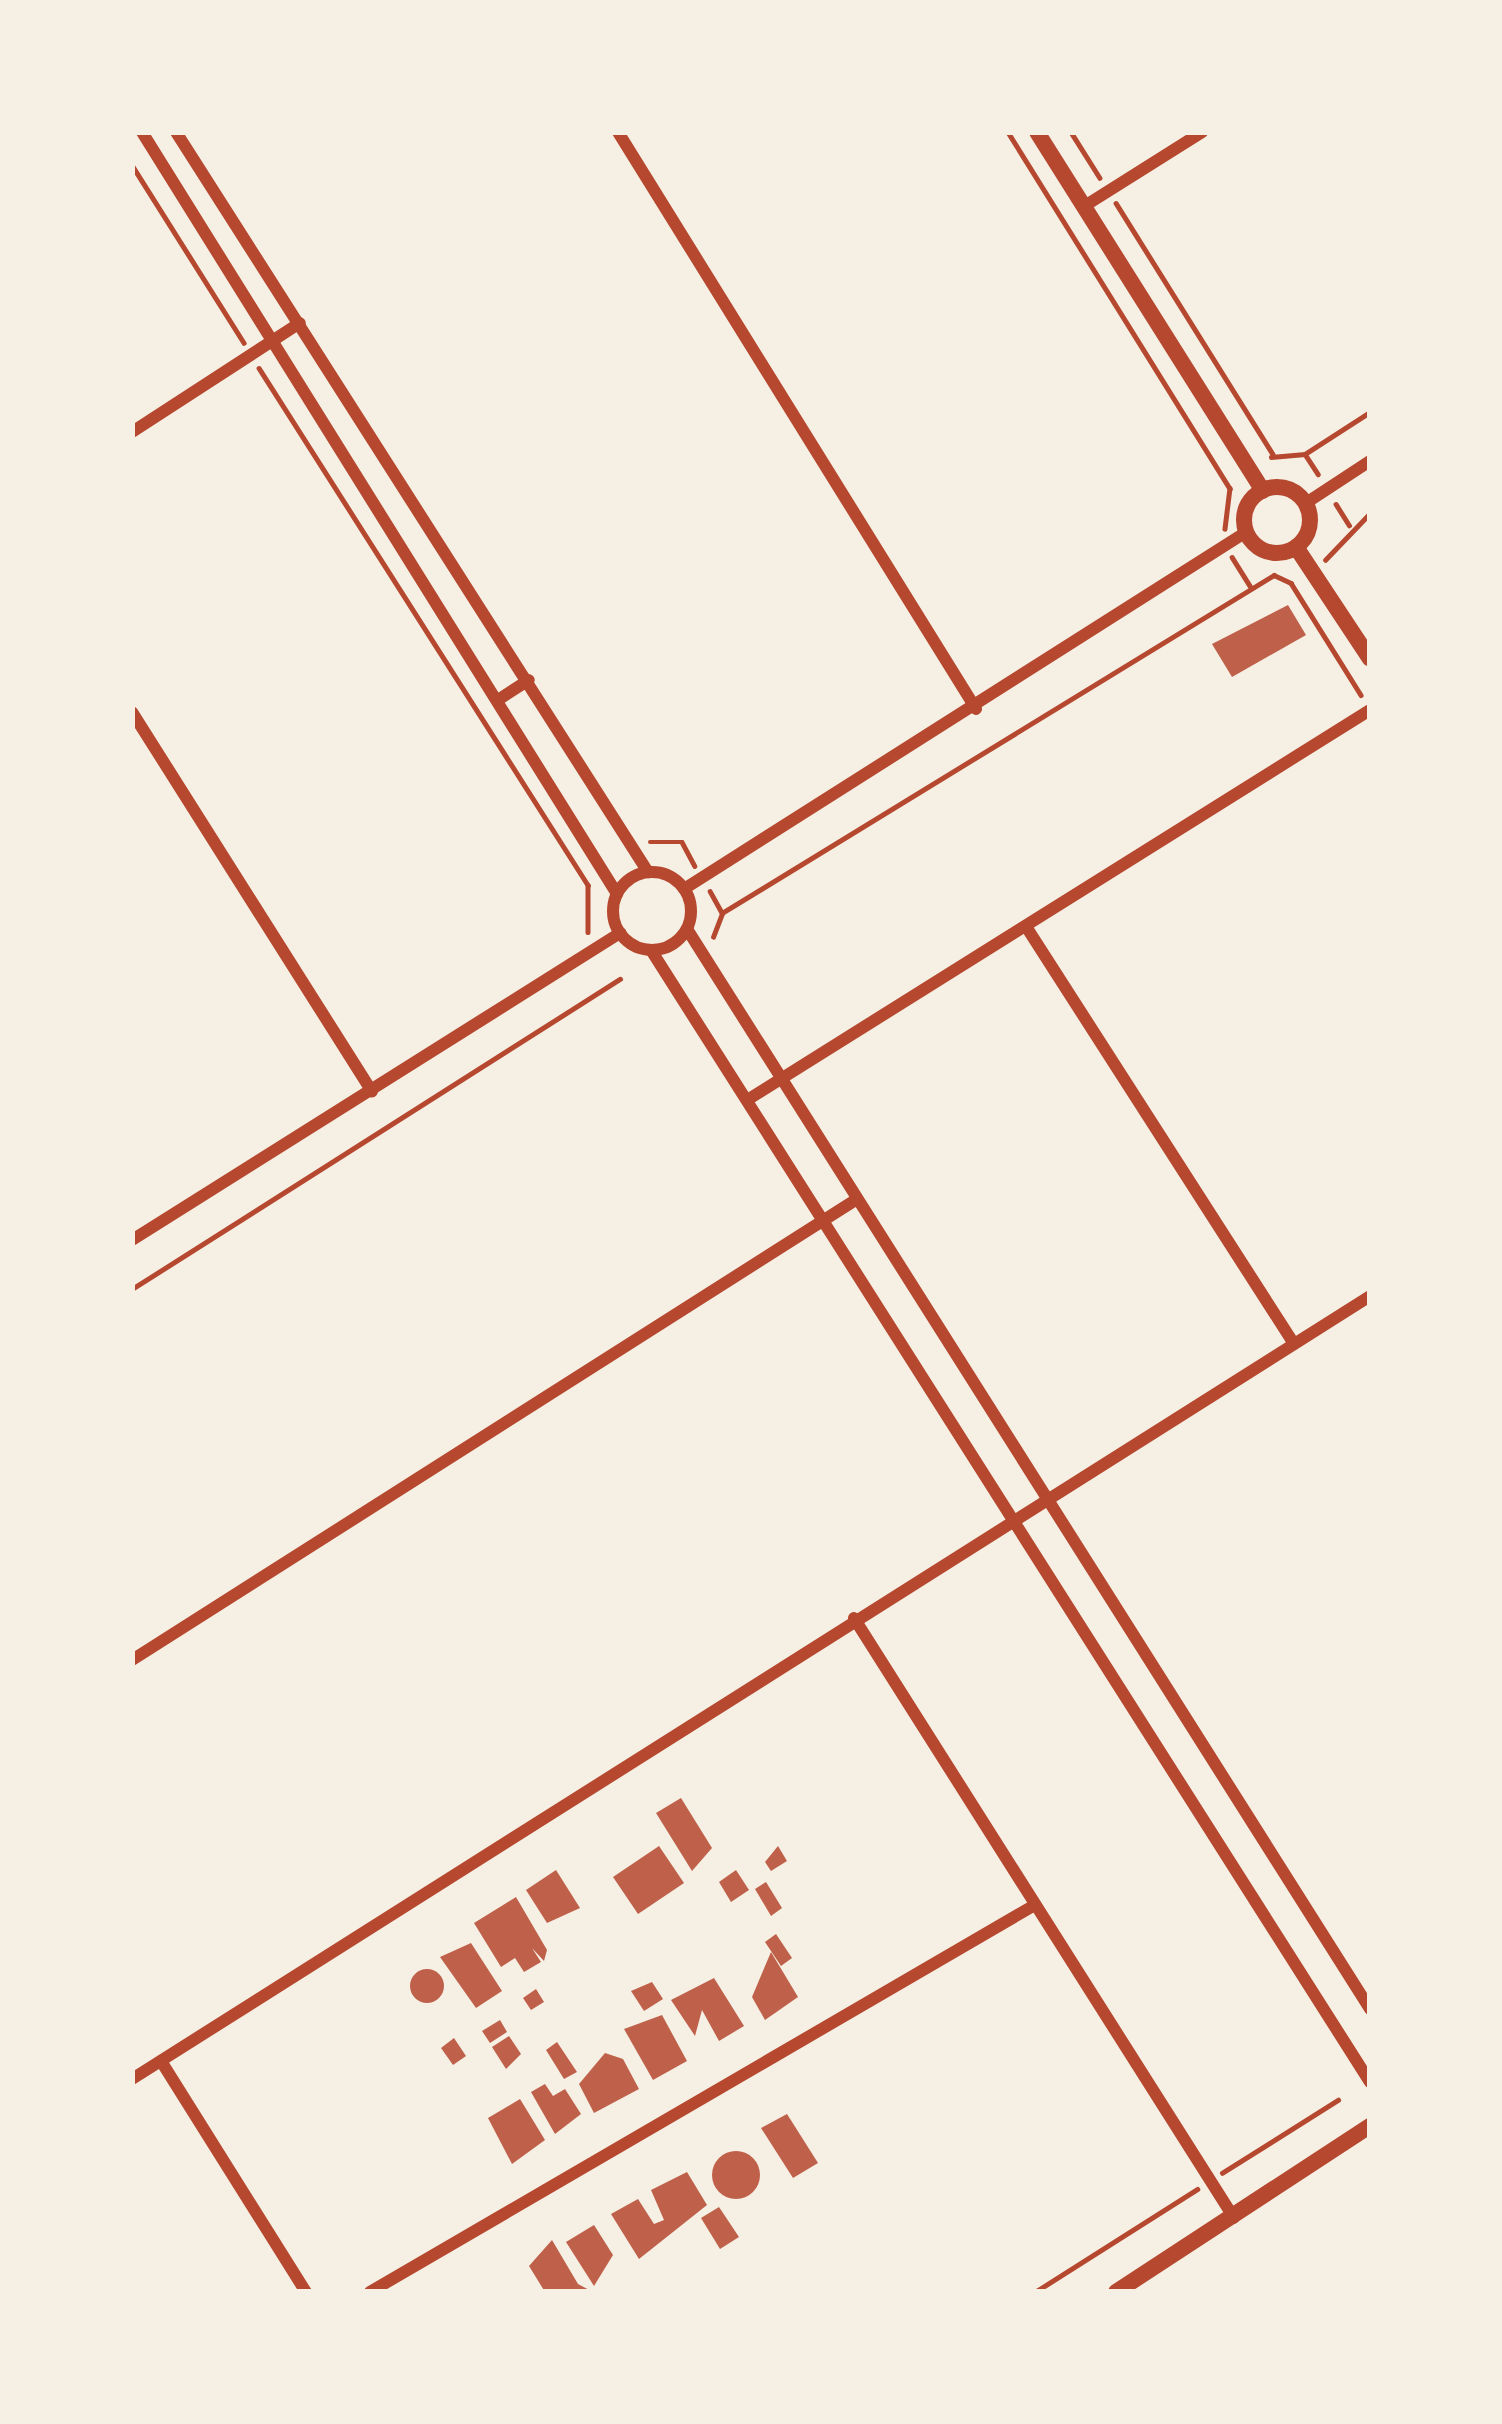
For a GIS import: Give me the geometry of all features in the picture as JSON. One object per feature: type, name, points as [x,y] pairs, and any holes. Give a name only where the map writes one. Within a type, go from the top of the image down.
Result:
[{"type":"street","points":[[142,132],[501,698],[616,895],[620,933]]},
{"type":"street","points":[[176,132],[530,680],[648,872],[684,889]]},
{"type":"street","points":[[618,132],[976,709]]},
{"type":"street","points":[[1036,132],[1263,490],[1306,503]]},
{"type":"street","points":[[1083,207],[1202,132]]},
{"type":"street","points":[[132,432],[300,323]]},
{"type":"street","points":[[1296,547],[1306,503],[1370,460]]},
{"type":"street","points":[[684,889],[1227,549],[1246,532],[1247,507],[1263,490]]},
{"type":"street","points":[[1246,532],[1271,553],[1296,547]]},
{"type":"street","points":[[1296,547],[1370,658]]},
{"type":"street","points":[[501,698],[530,680]]},
{"type":"street","points":[[752,1097],[1370,710]]},
{"type":"street","points":[[132,712],[372,1091]]},
{"type":"street","points":[[616,895],[648,872]]},
{"type":"street","points":[[684,889],[687,929],[699,953],[1370,2009]]},
{"type":"street","points":[[1027,928],[1293,1342]]},
{"type":"street","points":[[651,950],[687,929]]},
{"type":"street","points":[[132,1240],[620,933]]},
{"type":"street","points":[[620,933],[651,950],[752,1097],[1370,2082]]},
{"type":"street","points":[[132,1660],[857,1199]]},
{"type":"street","points":[[132,2079],[854,1618],[1370,1296]]},
{"type":"street","points":[[854,1618],[1234,2218]]},
{"type":"street","points":[[370,2292],[1033,1906]]},
{"type":"street","points":[[161,2061],[306,2292]]},
{"type":"street","points":[[1116,2292],[1370,2126]]},
{"type":"path","points":[[1008,132],[1230,488],[1224,523]]},
{"type":"path","points":[[1071,132],[1273,454]]},
{"type":"path","points":[[132,165],[588,885],[580,918],[597,947]]},
{"type":"path","points":[[1251,473],[1273,454],[1305,454],[1370,412]]},
{"type":"path","points":[[1291,583],[1370,513]]},
{"type":"path","points":[[1227,549],[1251,588]]},
{"type":"path","points":[[699,953],[722,913],[1274,575],[1291,583],[1370,710]]},
{"type":"path","points":[[635,850],[682,842],[722,913]]},
{"type":"path","points":[[132,1289],[620,979]]},
{"type":"path","points":[[1035,2292],[1338,2099]]},
{"type":"building","points":[[1288,605],[1306,635],[1232,677],[1212,644]]},
{"type":"building","points":[[681,1798],[712,1848],[692,1871],[656,1813]]},
{"type":"building","points":[[659,1846],[684,1883],[638,1914],[613,1877]]},
{"type":"building","points":[[778,1846],[787,1861],[771,1871],[765,1862]]},
{"type":"building","points":[[556,1870],[580,1908],[547,1923],[526,1890]]},
{"type":"building","points":[[736,1870],[749,1890],[731,1902],[719,1882]]},
{"type":"building","points":[[766,1882],[782,1908],[771,1916],[755,1889]]},
{"type":"building","points":[[516,1897],[547,1950],[544,1961],[532,1948],[541,1962],[524,1972],[515,1958],[501,1967],[474,1923]]},
{"type":"building","points":[[776,1934],[792,1958],[781,1966],[765,1942]]},
{"type":"building","points":[[471,1943],[502,1991],[476,2008],[440,1957]]},
{"type":"building","points":[[771,1952],[798,1997],[765,2020],[752,1997]]},
{"type":"building","points":[[427,1969],[439,1974],[444,1986],[439,1998],[427,2003],[415,1998],[410,1986],[415,1974]]},
{"type":"building","points":[[714,1978],[744,2026],[719,2041],[702,2010],[695,2036],[671,2000]]},
{"type":"building","points":[[652,1982],[663,1999],[644,2011],[631,1991]]},
{"type":"building","points":[[536,1989],[544,2002],[531,2010],[523,1998]]},
{"type":"building","points":[[662,2015],[687,2061],[653,2080],[624,2029]]},
{"type":"building","points":[[500,2020],[507,2032],[490,2043],[482,2031]]},
{"type":"building","points":[[509,2036],[521,2054],[506,2069],[492,2047]]},
{"type":"building","points":[[454,2038],[466,2056],[453,2065],[441,2048]]},
{"type":"building","points":[[557,2042],[577,2072],[564,2079],[546,2050]]},
{"type":"building","points":[[605,2053],[623,2059],[639,2089],[594,2113],[579,2084]]},
{"type":"building","points":[[545,2084],[553,2096],[565,2089],[581,2114],[555,2134],[531,2092]]},
{"type":"building","points":[[520,2099],[545,2140],[512,2164],[488,2118]]},
{"type":"building","points":[[787,2114],[818,2163],[793,2178],[761,2128]]},
{"type":"building","points":[[736,2151],[753,2158],[760,2175],[753,2192],[736,2199],[719,2192],[712,2175],[719,2158]]},
{"type":"building","points":[[687,2172],[707,2205],[639,2259],[611,2214],[638,2199],[654,2224],[664,2220],[651,2190]]},
{"type":"building","points":[[719,2207],[739,2237],[720,2249],[701,2218]]},
{"type":"building","points":[[594,2225],[613,2255],[594,2286],[566,2242]]},
{"type":"building","points":[[552,2240],[578,2284],[593,2292],[545,2292],[529,2266]]}]
